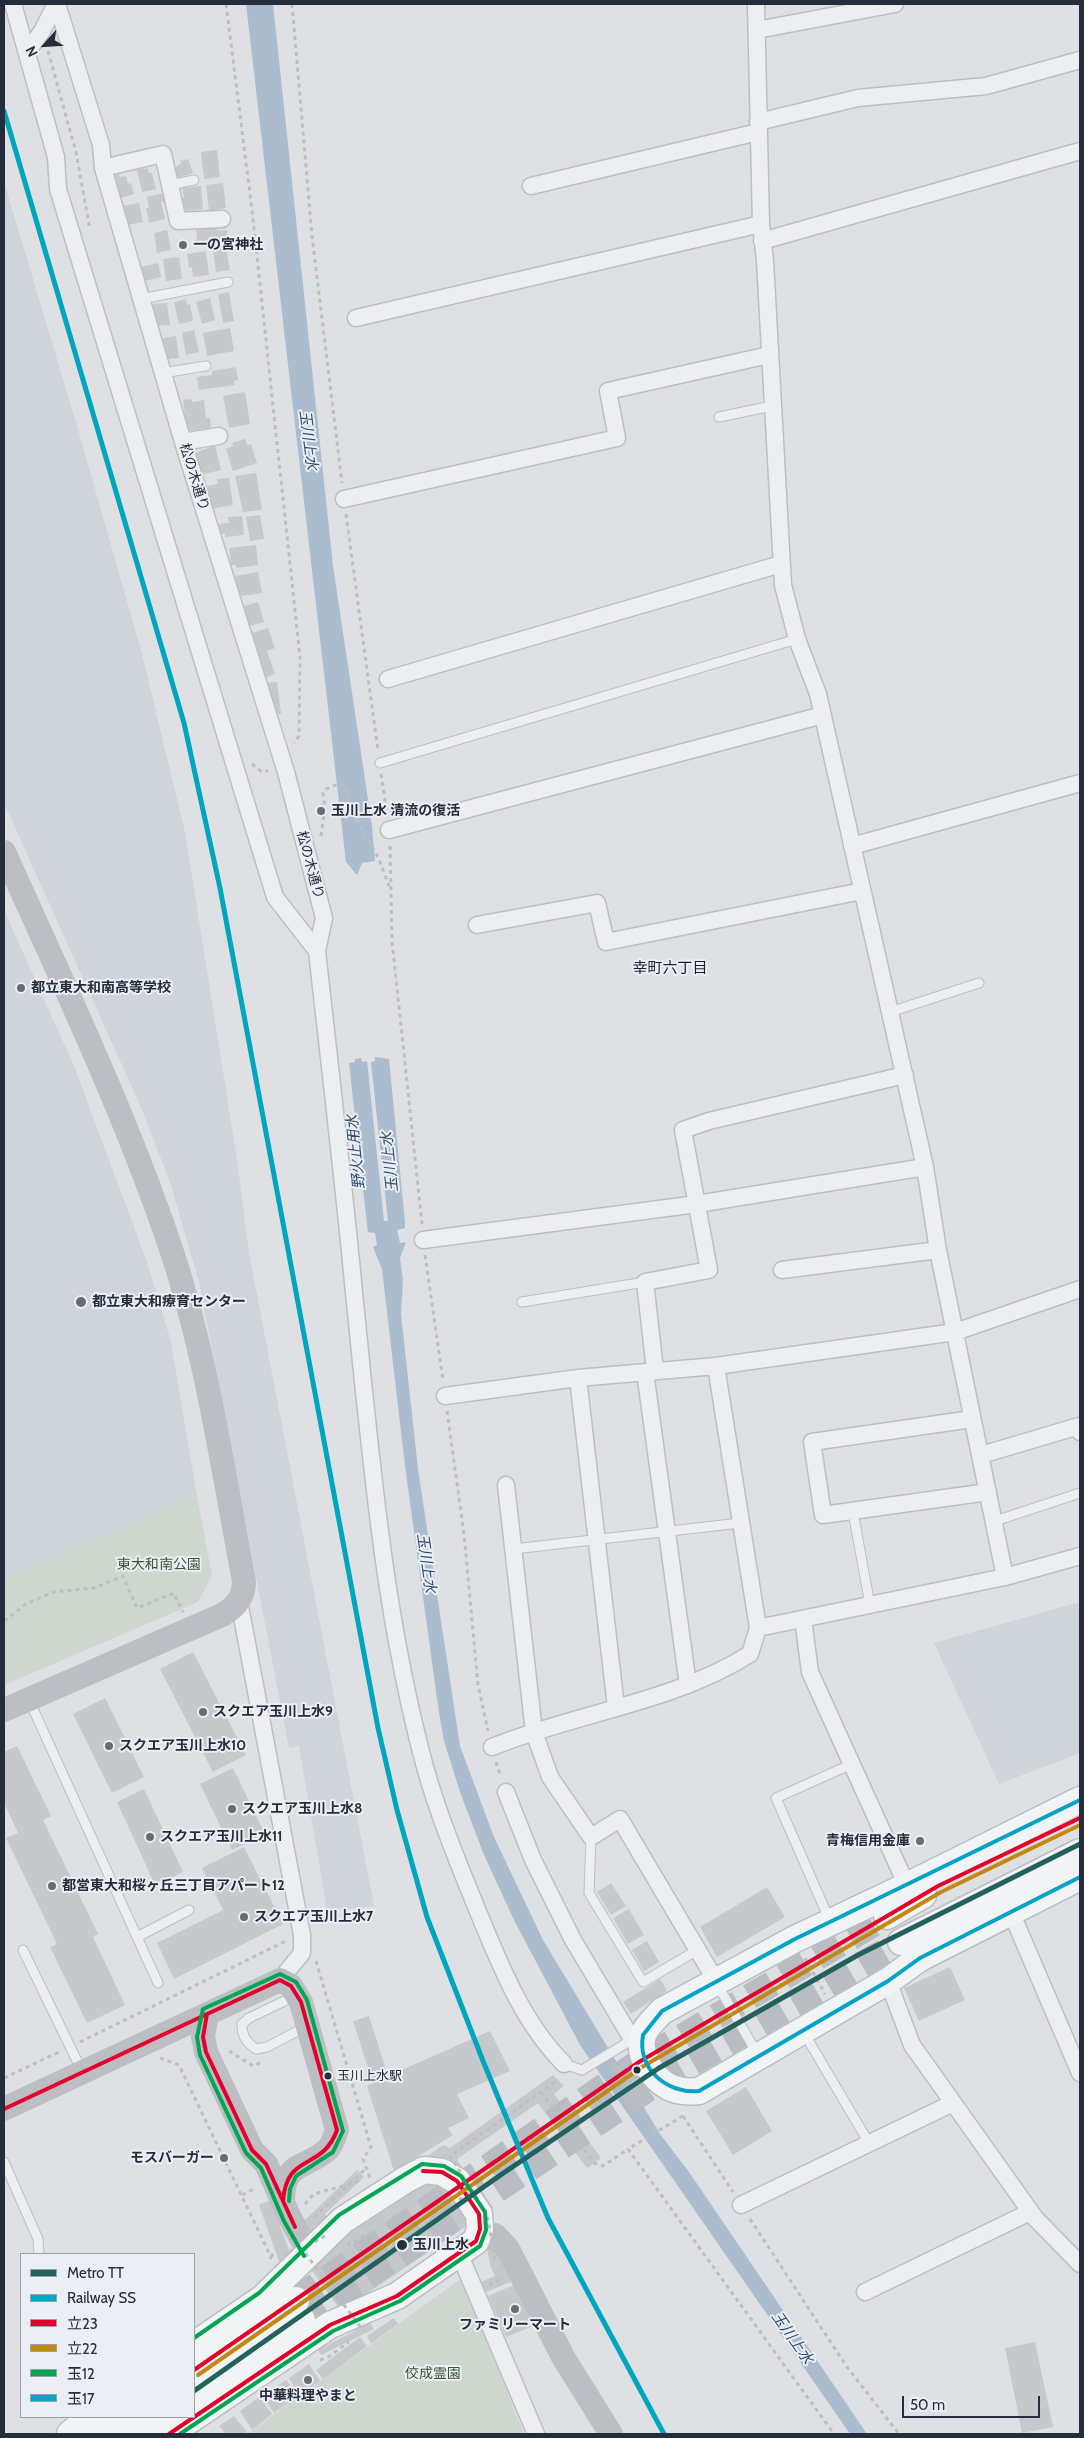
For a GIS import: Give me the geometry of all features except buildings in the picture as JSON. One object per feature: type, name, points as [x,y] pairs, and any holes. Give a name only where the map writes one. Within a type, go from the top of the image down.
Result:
[{"type":"main road","points":[[1080,1800],[907,1886],[830,1921],[716,1981],[662,2011],[632,2040],[641,2045],[645,2061],[655,2076],[669,2087],[685,2104],[699,2091],[888,1981],[920,1958],[1080,1877]]},
{"type":"main road","points":[[887,1916],[938,1886],[1080,1818]]},
{"type":"main road","points":[[901,1942],[1080,1852]]},
{"type":"main road","points":[[195,2344],[263,2298],[343,2220],[424,2170],[442,2172],[457,2181],[479,2214],[480,2229],[468,2247],[397,2296],[330,2325],[195,2415]]},
{"type":"main road","points":[[195,2369],[299,2310],[195,2392]]},
{"type":"main road","points":[[70,2434],[89,2418]]},
{"type":"main road","points":[[100,2434],[124,2418]]},
{"type":"main road","points":[[134,2434],[175,2428],[190,2418]]},
{"type":"street","points":[[13,4],[28,51],[56,157],[58,189],[275,897],[317,951],[343,1174],[364,1391],[387,1583],[415,1730],[445,1828],[486,1931],[530,2022],[546,2046],[564,2064]]},
{"type":"street","points":[[28,51],[42,31],[56,4]]},
{"type":"street","name":"松の木通り","points":[[56,4],[100,145],[103,168],[183,442],[282,758],[324,918],[317,951]]},
{"type":"street","points":[[756,4],[761,224],[780,564],[783,585],[796,640],[818,694],[905,1075],[925,1167],[938,1250],[972,1419],[1006,1577]]},
{"type":"street","points":[[757,30],[895,4]]},
{"type":"street","points":[[531,186],[758,127],[858,98],[986,86],[1080,60]]},
{"type":"street","points":[[762,241],[1080,151]]},
{"type":"street","points":[[103,168],[162,154],[178,221],[222,220]]},
{"type":"street","points":[[356,318],[761,224]]},
{"type":"street","points":[[344,499],[617,438],[608,391],[769,355]]},
{"type":"street","points":[[183,442],[219,436]]},
{"type":"street","points":[[388,679],[780,564]]},
{"type":"street","points":[[389,830],[823,715]]},
{"type":"street","points":[[852,846],[1080,783]]},
{"type":"street","points":[[4,852],[76,1013],[136,1155],[172,1253],[201,1358],[243,1571],[244,1589],[239,1601],[232,1609],[222,1615],[4,1710]]},
{"type":"street","points":[[477,925],[597,903],[606,942],[862,892]]},
{"type":"street","points":[[688,1685],[650,1371],[644,1282],[709,1270],[683,1130],[709,1122],[905,1075]]},
{"type":"street","points":[[423,1240],[697,1204],[925,1167]]},
{"type":"street","points":[[782,1270],[938,1250]]},
{"type":"street","points":[[445,1396],[578,1378],[716,1366],[955,1332],[1080,1289]]},
{"type":"street","points":[[492,1747],[534,1732],[688,1685],[730,1666],[750,1654],[758,1628],[716,1366]]},
{"type":"street","points":[[578,1378],[616,1707]]},
{"type":"street","points":[[972,1419],[812,1442],[823,1515],[988,1492]]},
{"type":"street","points":[[981,1455],[1078,1426],[1080,1432]]},
{"type":"street","points":[[506,1485],[534,1732],[550,1777],[590,1837],[620,1819],[699,1949],[716,1981]]},
{"type":"street","points":[[758,1628],[1006,1577],[1080,1556]]},
{"type":"street","points":[[239,1601],[302,1935],[302,1953],[288,1988]]},
{"type":"street","points":[[804,1619],[810,1672],[907,1886]]},
{"type":"street","points":[[506,1792],[533,1860],[573,1940],[632,2040]]},
{"type":"street","points":[[1011,1912],[1080,2073]]},
{"type":"street","points":[[888,1981],[912,2045],[1030,2212],[1080,2264]]},
{"type":"street","points":[[4,2109],[207,2014],[288,1988]]},
{"type":"street","points":[[283,2201],[283,2186],[287,2177],[297,2167],[329,2148],[337,2130],[301,2002],[288,1988]]},
{"type":"street","points":[[207,2014],[202,2038],[204,2049],[252,2150],[266,2164],[283,2201],[317,2244]]},
{"type":"street","points":[[171,2031],[182,2031],[204,2049]]},
{"type":"street","points":[[741,2204],[953,2103]]},
{"type":"street","points":[[266,2164],[297,2167]]},
{"type":"street","points":[[865,2292],[1030,2212]]},
{"type":"street","points":[[536,2434],[475,2292],[468,2247],[495,2235],[508,2249],[564,2357],[611,2434]]},
{"type":"lane","points":[[170,185],[194,180]]},
{"type":"lane","points":[[141,299],[228,282]]},
{"type":"lane","points":[[163,373],[206,366]]},
{"type":"lane","points":[[720,417],[772,406]]},
{"type":"lane","points":[[380,763],[796,640]]},
{"type":"lane","points":[[890,1012],[979,983]]},
{"type":"lane","points":[[522,1302],[644,1282]]},
{"type":"lane","points":[[995,1521],[1080,1493]]},
{"type":"lane","points":[[853,1512],[870,1605]]},
{"type":"lane","points":[[514,1549],[740,1523]]},
{"type":"lane","points":[[29,1700],[158,1983]]},
{"type":"lane","points":[[830,1921],[776,1798],[852,1764]]},
{"type":"lane","points":[[590,1837],[589,1893],[643,1982],[699,1949]]},
{"type":"lane","points":[[137,1937],[189,1910]]},
{"type":"lane","points":[[23,1950],[82,2071]]},
{"type":"lane","points":[[716,1981],[758,2056]]},
{"type":"lane","points":[[288,1988],[242,2024],[242,2032],[248,2043],[256,2048],[267,2047],[307,2026]]},
{"type":"lane","points":[[802,2030],[870,2143]]},
{"type":"lane","points":[[564,2064],[582,2070],[632,2040]]},
{"type":"lane","points":[[4,2162],[38,2239],[39,2253]]},
{"type":"path","points":[[226,4],[252,210],[300,657],[299,736],[282,758]]},
{"type":"path","points":[[292,4],[312,236],[344,499],[389,830],[392,940],[423,1240],[464,1534],[478,1686],[492,1747],[506,1792]]},
{"type":"path","points":[[321,838],[324,825],[323,793],[326,789],[338,784],[344,784],[357,820],[379,859],[391,890]]},
{"type":"path","points":[[4,1621],[26,1604],[53,1592],[94,1588],[123,1576],[137,1608],[174,1593],[191,1627]]},
{"type":"path","points":[[802,1952],[826,1996]]},
{"type":"path","points":[[158,2057],[179,2065],[271,2257]]},
{"type":"path","points":[[500,2269],[495,2260],[487,2214],[450,2156],[558,2080]]},
{"type":"path","points":[[541,2092],[594,2163],[603,2166],[628,2149],[685,2104],[741,2204],[847,2367],[898,2434]]},
{"type":"path","points":[[628,2149],[834,2434]]},
{"type":"path","points":[[314,2217],[367,2168]]},
{"type":"path","points":[[458,2200],[473,2190]]},
{"type":"path","points":[[350,2245],[373,2229]]},
{"type":"path","points":[[344,2239],[350,2245],[375,2286]]},
{"type":"path","points":[[317,2244],[302,2249],[362,2329]]},
{"type":"path","points":[[268,2264],[275,2250]]},
{"type":"path","points":[[475,2292],[504,2278]]},
{"type":"path","points":[[331,2288],[344,2279]]},
{"type":"shaded area","points":[[4,182],[77,426],[142,654],[185,832],[237,1160],[249,1253],[374,1906],[327,1910],[299,1746],[289,1748],[199,1282],[170,1182],[140,1105],[4,803]]},
{"type":"shaded area","name":"都立東大和療育センター","points":[[4,910],[74,1066],[147,1262],[171,1342],[197,1496],[4,1579]]},
{"type":"shaded area","points":[[1080,1602],[1080,1753],[999,1784],[934,1643]]},
{"type":"green space","name":"東大和南公園","points":[[197,1496],[212,1576],[198,1602],[4,1685],[4,1579]]},
{"type":"green space","name":"佼成霊園","points":[[462,2278],[524,2434],[247,2434]]},
{"type":"water","points":[[246,4],[273,4],[333,566],[372,826],[375,861],[362,863],[357,875],[346,862]]},
{"type":"water","points":[[375,1057],[389,1059],[405,1222],[405,1228],[397,1230],[400,1243],[406,1242],[400,1258],[403,1280],[401,1314],[418,1469],[460,1746],[494,1837],[543,1940],[660,2134],[689,2172],[867,2434],[850,2434],[580,2045],[514,1920],[484,1855],[460,1792],[444,1741],[439,1713],[405,1466],[382,1269],[373,1247],[377,1245],[375,1233],[368,1232],[367,1224],[349,1063],[361,1058],[362,1062],[367,1061],[384,1221],[388,1221],[371,1062],[375,1061]]},
{"type":"tunnel","points":[[296,2300],[639,2062],[887,1916]]},
{"type":"tunnel","points":[[302,2320],[654,2085],[901,1942]]},
{"type":"metro line","name":"TT","points":[[195,2390],[502,2174],[659,2068],[858,1955],[1080,1844]]},
{"type":"rail line","name":"SS","points":[[4,111],[184,723],[220,888],[378,1728],[397,1810],[427,1917],[483,2061],[548,2218],[664,2434]]},
{"type":"transit line","name":"玉17","points":[[1080,1800],[795,1939],[662,2011],[643,2035],[642,2047],[645,2059],[657,2077],[666,2084],[687,2091],[699,2091],[888,1981],[920,1958],[1080,1877]]},
{"type":"transit line","name":"立23","points":[[195,2369],[639,2062],[938,1886],[1080,1818]]},
{"type":"transit line","name":"立22","points":[[198,2375],[642,2067],[941,1892],[1080,1825]]},
{"type":"transit line","name":"玉12","points":[[289,2201],[290,2189],[296,2176],[333,2152],[343,2131],[307,2000],[296,1982],[280,1974],[203,2009],[197,2037],[200,2055],[246,2153],[261,2168],[284,2221],[304,2256]]},
{"type":"transit line","name":"立23","points":[[4,2109],[280,1980],[291,1986],[301,2002],[337,2130],[331,2143],[323,2152],[298,2168],[291,2175],[286,2185],[283,2201]]},
{"type":"transit line","name":"立23","points":[[207,2014],[203,2037],[206,2052],[252,2150],[266,2164],[295,2227]]},
{"type":"transit line","name":"玉12","points":[[180,2434],[333,2331],[400,2301],[480,2246],[486,2230],[485,2212],[461,2176],[444,2166],[422,2164],[339,2215],[259,2293],[195,2337]]},
{"type":"transit line","name":"立23","points":[[195,2416],[330,2325],[397,2296],[476,2241],[480,2229],[479,2214],[457,2181],[442,2172],[423,2171]]},
{"type":"transit line","name":"立23","points":[[169,2434],[193,2418]]},
{"type":"place","name":"一の宮神社","points":[[183,245]]},
{"type":"place","name":"玉川上水 清流の復活","points":[[321,811]]},
{"type":"place","name":"都立東大和南高等学校","points":[[21,988]]},
{"type":"place","name":"都立東大和療育センター","points":[[81,1302]]},
{"type":"place","name":"スクエア玉川上水9","points":[[203,1712]]},
{"type":"place","name":"スクエア玉川上水10","points":[[109,1746]]},
{"type":"place","name":"スクエア玉川上水8","points":[[232,1809]]},
{"type":"place","name":"スクエア玉川上水11","points":[[150,1837]]},
{"type":"place","name":"青梅信用金庫","points":[[920,1841]]},
{"type":"place","name":"都営東大和桜ヶ丘三丁目アパート12","points":[[52,1886]]},
{"type":"place","name":"スクエア玉川上水7","points":[[244,1917]]},
{"type":"place","name":"玉川上水駅","points":[[328,2076]]},
{"type":"place","name":"モスバーガー","points":[[224,2158]]},
{"type":"place","name":"玉川上水","points":[[402,2245]]},
{"type":"place","name":"ファミリーマート","points":[[515,2309]]},
{"type":"place","name":"中華料理やまと","points":[[308,2380]]},
{"type":"district","name":"幸町六丁目","points":[[670,969]]},
{"type":"water label","name":"野火止用水","points":[[356,1152]]}]
